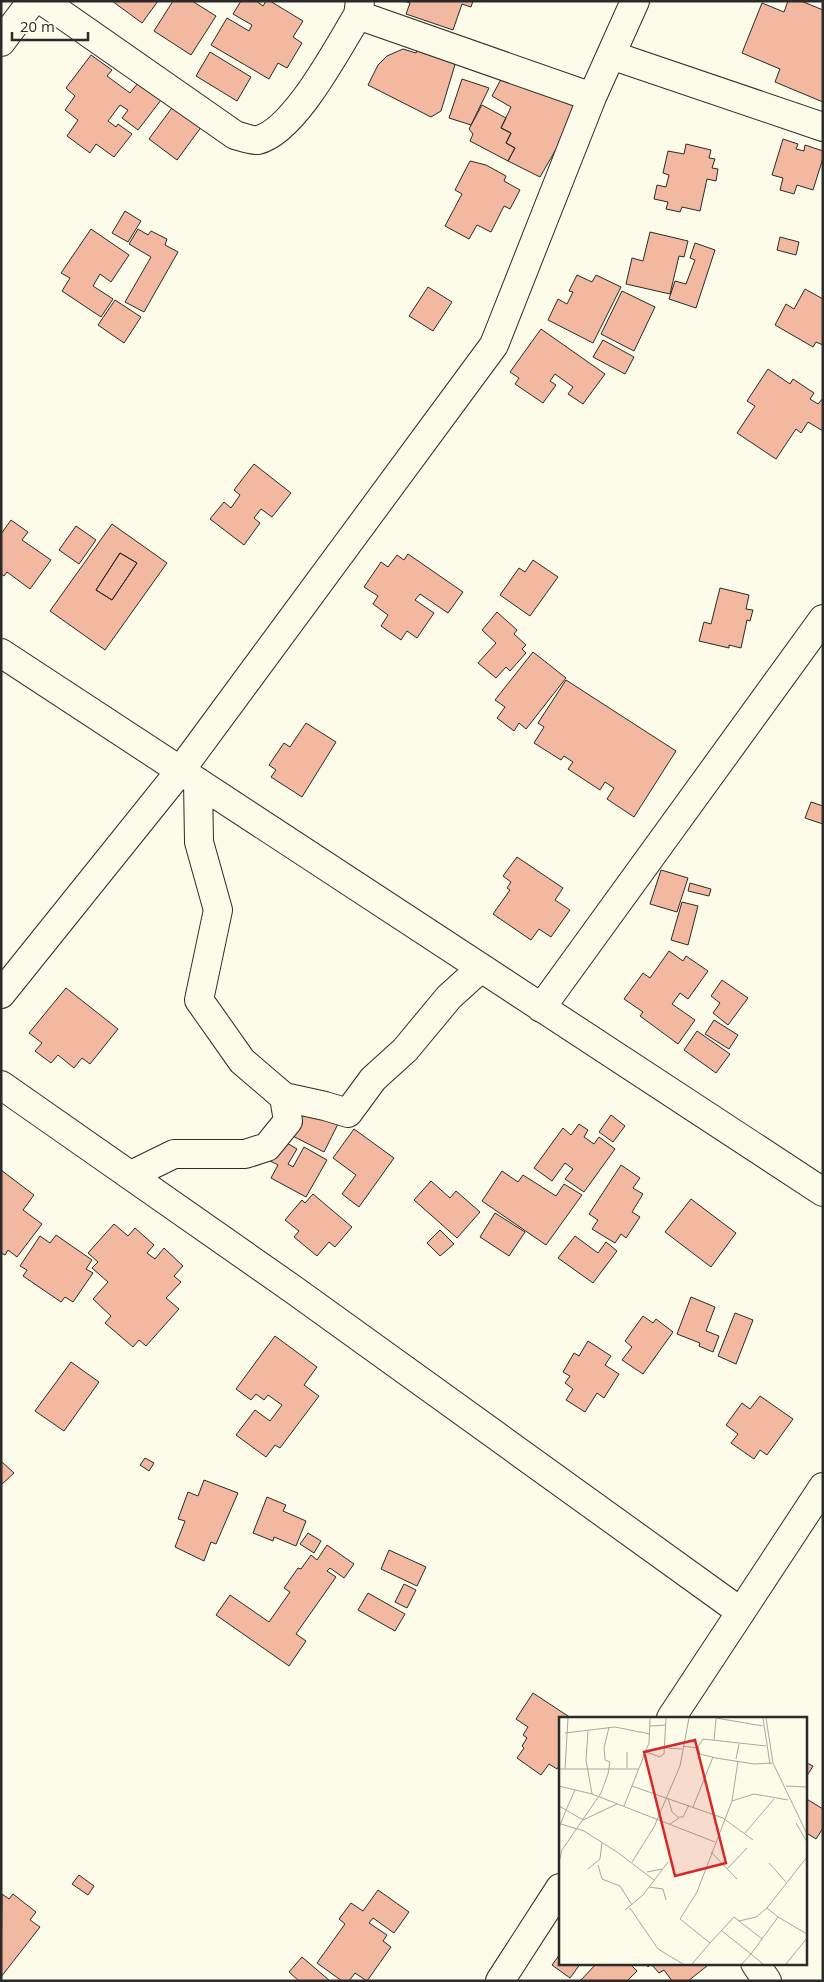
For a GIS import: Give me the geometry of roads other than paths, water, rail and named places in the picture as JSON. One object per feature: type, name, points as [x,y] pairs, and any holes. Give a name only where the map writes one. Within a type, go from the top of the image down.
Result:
[{"type":"street","points":[[1,42],[32,1]]},
{"type":"street","points":[[43,1],[236,135],[256,140],[272,134],[307,99],[359,8],[592,97]]},
{"type":"street","points":[[1,994],[189,777],[494,346],[592,97],[635,1]]},
{"type":"street","points":[[611,55],[823,127]]},
{"type":"street","points":[[541,1008],[823,620]]},
{"type":"street","points":[[1,653],[823,1192]]},
{"type":"street","points":[[189,777],[199,842],[218,910],[200,1000],[242,1061],[284,1098],[325,1106],[348,1113],[373,1079],[405,1050],[449,998],[481,968]]},
{"type":"street","points":[[1,1085],[317,1307],[741,1612]]},
{"type":"street","points":[[131,1175],[174,1154],[245,1154],[266,1146],[288,1121],[284,1098]]},
{"type":"street","points":[[672,1717],[823,1487]]},
{"type":"street","points":[[500,1981],[559,1890]]},
{"type":"street","points":[[756,1964],[767,1981]]}]
